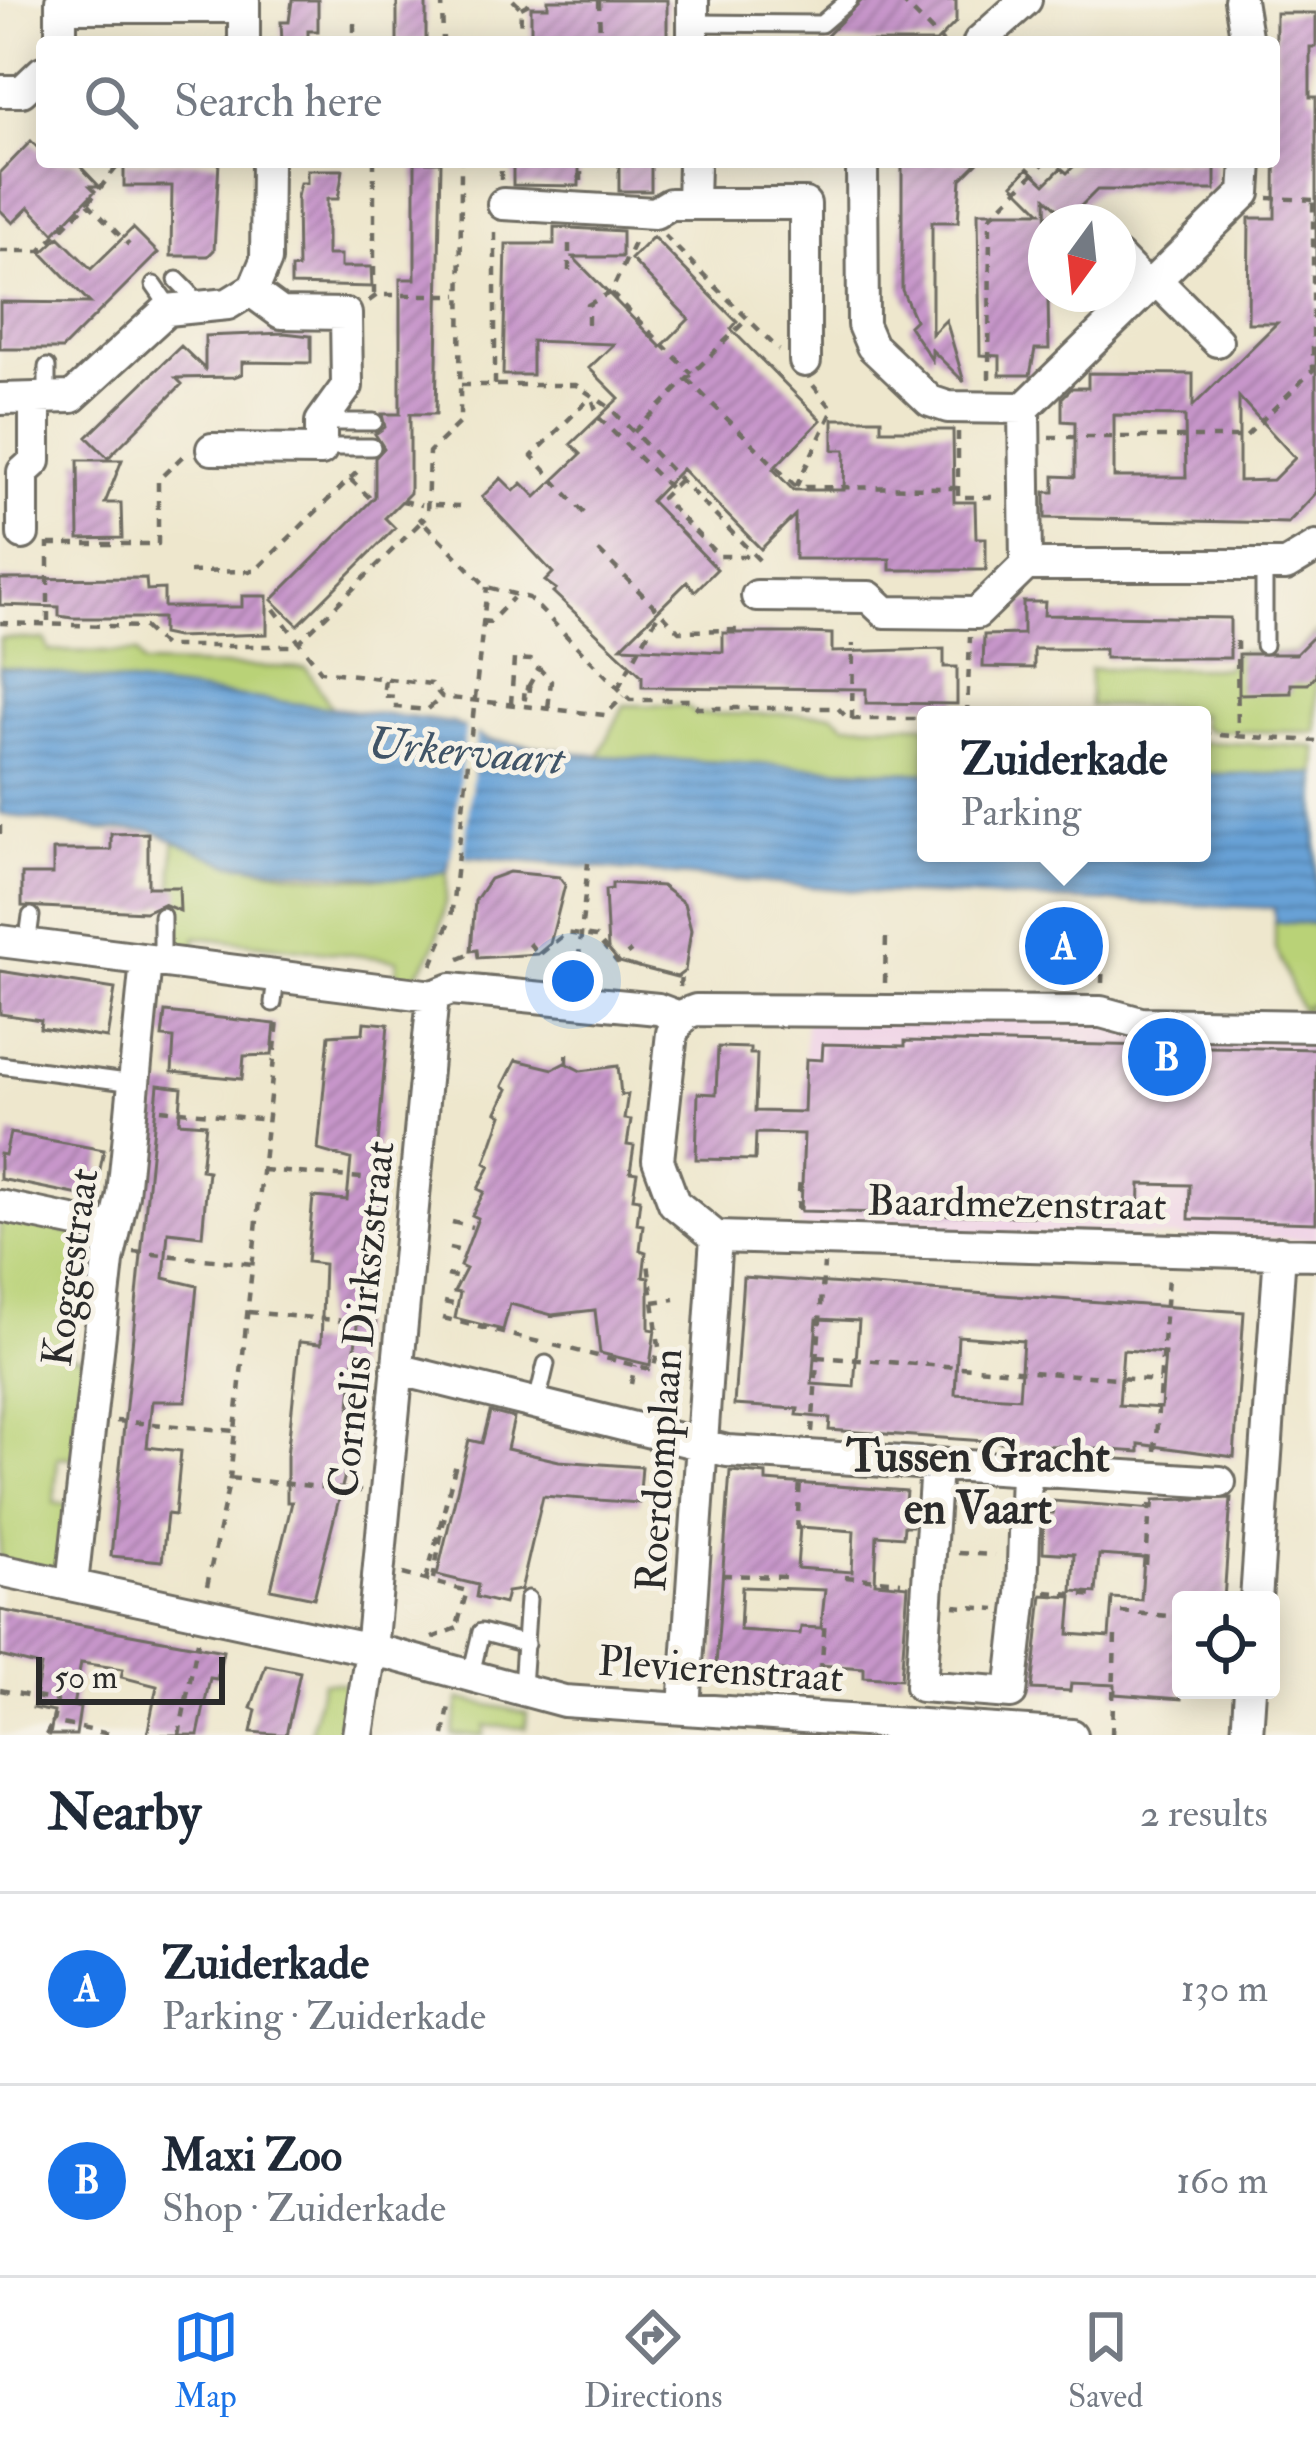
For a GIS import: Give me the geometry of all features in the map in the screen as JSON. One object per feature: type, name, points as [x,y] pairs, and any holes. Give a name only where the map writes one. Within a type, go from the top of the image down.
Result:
[{"type":"street","points":[[1240,0],[1246,36]]},
{"type":"street","points":[[62,36],[61,3],[190,16],[244,3],[244,36]]},
{"type":"street","points":[[986,36],[1023,6]]},
{"type":"street","points":[[0,91],[22,91],[36,78]]},
{"type":"street","points":[[0,399],[81,392],[172,295],[232,303],[250,291],[266,260],[267,168]]},
{"type":"street","points":[[693,204],[694,168]]},
{"type":"street","points":[[862,168],[863,325],[872,346],[939,405],[1024,408],[1245,193],[1247,168]]},
{"type":"street","points":[[499,212],[556,205],[590,213],[659,211],[670,204],[806,204],[798,365]]},
{"type":"street","points":[[1136,271],[1217,341]]},
{"type":"street","points":[[205,445],[321,434],[346,386],[346,314],[281,314],[250,291]]},
{"type":"street","points":[[40,538],[23,472],[35,461],[41,399]]},
{"type":"street","points":[[1024,408],[1026,565]]},
{"type":"street","points":[[747,597],[869,597],[885,613],[977,613],[1026,565],[1264,565],[1296,563],[1316,547]]},
{"type":"street","points":[[19,934],[276,994],[433,996],[452,989],[658,1009],[681,1005],[696,1010],[1036,1010],[1108,1012],[1141,1023],[1316,1026]]},
{"type":"street","name":"Koggestraat","points":[[72,1584],[115,1230],[143,1096],[154,962]]},
{"type":"street","name":"Cornelis Dirkszstraat","points":[[358,1735],[371,1650],[433,996]]},
{"type":"street","points":[[681,1005],[670,1043],[659,1171],[681,1213],[716,1237]]},
{"type":"street","points":[[0,1206],[115,1230]]},
{"type":"street","name":"Baardmezenstraat","points":[[716,1237],[1316,1254]]},
{"type":"street","name":"Roerdomplaan","points":[[684,1708],[686,1513],[702,1443],[716,1237]]},
{"type":"street","points":[[1257,1591],[1280,1252]]},
{"type":"street","points":[[397,1370],[727,1451],[1220,1482]]},
{"type":"street","points":[[937,1466],[926,1554],[921,1686],[965,1690],[1011,1693],[1022,1595],[1026,1472]]},
{"type":"street","name":"Plevierenstraat","points":[[0,1570],[424,1659],[462,1681],[522,1687],[606,1715],[684,1708],[1072,1735]]},
{"type":"street","points":[[963,1726],[965,1690]]},
{"type":"street","points":[[1246,1735],[1249,1699]]},
{"type":"lane","points":[[693,22],[821,24],[849,0]]},
{"type":"lane","points":[[41,399],[47,367]]},
{"type":"lane","points":[[321,434],[374,422]]},
{"type":"lane","points":[[321,434],[373,447]]},
{"type":"lane","points":[[1264,565],[1264,645]]},
{"type":"lane","points":[[154,962],[162,916]]},
{"type":"lane","points":[[0,1065],[143,1096]]},
{"type":"lane","points":[[537,1402],[546,1364]]},
{"type":"lane","points":[[522,1687],[528,1599]]},
{"type":"lane","points":[[462,1681],[482,1632],[526,1644]]},
{"type":"path","points":[[442,0],[443,36]]},
{"type":"path","points":[[513,0],[520,8],[520,36]]},
{"type":"path","points":[[520,8],[536,0]]},
{"type":"path","points":[[599,0],[600,36]]},
{"type":"path","points":[[901,0],[937,36]]},
{"type":"path","points":[[354,23],[354,36]]},
{"type":"path","points":[[0,251],[40,251],[116,168]]},
{"type":"path","points":[[374,168],[374,297]]},
{"type":"path","points":[[0,622],[48,622],[55,628],[144,627],[164,646],[299,643],[427,516],[429,452],[457,418],[465,207],[462,168]]},
{"type":"path","points":[[581,168],[581,190]]},
{"type":"path","points":[[989,390],[990,217],[1039,168]]},
{"type":"path","points":[[1042,437],[1245,437],[1313,370],[1315,200],[1258,195]]},
{"type":"path","points":[[88,203],[129,245]]},
{"type":"path","points":[[659,211],[659,230],[833,405],[796,488]]},
{"type":"path","points":[[495,385],[499,212]]},
{"type":"path","points":[[569,271],[570,222]]},
{"type":"path","points":[[588,323],[588,305],[610,292],[636,239]]},
{"type":"path","points":[[610,292],[796,488],[958,488]]},
{"type":"path","points":[[356,311],[374,297],[461,295]]},
{"type":"path","points":[[634,432],[747,319]]},
{"type":"path","points":[[460,385],[576,385],[592,400],[610,407],[765,566]]},
{"type":"path","points":[[592,400],[598,417],[671,490]]},
{"type":"path","points":[[584,513],[532,456],[592,400]]},
{"type":"path","points":[[958,421],[958,497],[999,497]]},
{"type":"path","points":[[48,622],[40,538],[158,544],[158,480],[205,445]]},
{"type":"path","points":[[190,572],[255,571],[362,467]]},
{"type":"path","points":[[350,479],[372,500]]},
{"type":"path","points":[[681,479],[662,498],[719,556],[756,556]]},
{"type":"path","points":[[402,501],[422,505]]},
{"type":"path","points":[[434,506],[460,506]]},
{"type":"path","points":[[420,519],[487,586],[525,596],[630,700],[688,700],[698,708],[853,708]]},
{"type":"path","points":[[599,551],[679,631],[741,630]]},
{"type":"path","points":[[741,556],[741,566]]},
{"type":"path","points":[[432,961],[449,925],[453,901],[487,586]]},
{"type":"path","points":[[482,621],[490,622],[513,598]]},
{"type":"path","points":[[274,608],[321,671],[431,685],[442,697],[511,704],[527,695],[539,668]]},
{"type":"path","points":[[618,688],[660,611]]},
{"type":"path","points":[[968,706],[970,625]]},
{"type":"path","points":[[1238,641],[1238,738]]},
{"type":"path","points":[[853,644],[853,719]]},
{"type":"path","points":[[511,704],[514,658],[531,660],[551,681],[548,709]]},
{"type":"path","points":[[385,680],[383,696],[396,697],[396,707],[427,710],[442,697]]},
{"type":"path","points":[[512,691],[550,695]]},
{"type":"path","points":[[527,695],[548,709],[605,715],[625,696]]},
{"type":"path","points":[[838,708],[853,719],[917,719]]},
{"type":"path","points":[[1211,735],[1316,741]]},
{"type":"path","points":[[0,825],[0,842]]},
{"type":"path","points":[[576,987],[589,863]]},
{"type":"path","points":[[529,943],[539,955],[566,934],[596,937],[617,962],[631,951]]},
{"type":"path","points":[[884,994],[886,934]]},
{"type":"path","points":[[1101,996],[1103,946]]},
{"type":"path","points":[[459,959],[473,952]]},
{"type":"path","points":[[681,973],[681,1005]]},
{"type":"path","points":[[208,1582],[230,1478],[268,1120],[276,994]]},
{"type":"path","points":[[567,1063],[568,1048]]},
{"type":"path","points":[[143,1096],[268,1120]]},
{"type":"path","points":[[262,1170],[388,1180]]},
{"type":"path","points":[[798,1215],[800,1175]]},
{"type":"path","points":[[452,1222],[472,1227]]},
{"type":"path","points":[[449,1248],[466,1252]]},
{"type":"path","points":[[137,1252],[253,1264]]},
{"type":"path","points":[[577,1351],[653,1370],[659,1347],[648,1263]]},
{"type":"path","points":[[812,1418],[823,1271]]},
{"type":"path","points":[[447,1275],[460,1278]]},
{"type":"path","points":[[1154,1464],[1166,1295]]},
{"type":"path","points":[[653,1302],[675,1299]]},
{"type":"path","points":[[444,1302],[457,1305]]},
{"type":"path","points":[[248,1312],[375,1324]]},
{"type":"path","points":[[442,1318],[522,1338]]},
{"type":"path","points":[[817,1357],[1160,1381]]},
{"type":"path","points":[[631,1384],[635,1365]]},
{"type":"path","points":[[121,1421],[235,1431]]},
{"type":"path","points":[[429,1581],[456,1464]]},
{"type":"path","points":[[797,1530],[801,1465]]},
{"type":"path","points":[[230,1478],[344,1490]]},
{"type":"path","points":[[1146,1565],[1151,1489]]},
{"type":"path","points":[[955,1552],[997,1555]]},
{"type":"path","points":[[388,1570],[466,1591],[458,1626],[424,1659]]},
{"type":"path","points":[[711,1574],[785,1577]]},
{"type":"path","points":[[845,1577],[918,1584]]},
{"type":"path","points":[[1028,1591],[1099,1596]]},
{"type":"path","points":[[951,1606],[1013,1610]]},
{"type":"path","points":[[1121,1612],[1172,1616]]},
{"type":"path","points":[[820,1685],[825,1618]]},
{"type":"path","points":[[458,1626],[482,1632]]},
{"type":"path","points":[[179,1735],[200,1633]]},
{"type":"path","points":[[1112,1735],[1115,1635]]},
{"type":"path","points":[[444,1735],[462,1681]]},
{"type":"path","points":[[0,1690],[57,1701],[46,1735]]},
{"type":"path","points":[[53,1722],[114,1735]]},
{"type":"shaded area","points":[[806,1009],[1316,1027],[1316,1240],[800,1229]]},
{"type":"green space","points":[[1316,633],[1316,732],[1211,731],[1211,706],[1090,706],[1090,669],[1226,668],[1238,651],[1295,654]]},
{"type":"green space","points":[[0,638],[45,640],[49,651],[137,653],[143,664],[306,668],[334,711],[0,667]]},
{"type":"green space","points":[[624,705],[686,706],[696,714],[833,714],[845,724],[917,725],[917,773],[599,756]]},
{"type":"green space","points":[[1211,742],[1316,747],[1316,774],[1211,774]]},
{"type":"green space","points":[[174,839],[235,863],[307,875],[381,878],[447,871],[435,944],[410,979],[396,977],[397,960],[196,937],[193,955],[186,955],[171,937]]},
{"type":"green space","points":[[1275,922],[1316,924],[1316,1003],[1305,1007],[1311,1014],[1304,1017],[1275,946]]},
{"type":"green space","points":[[0,1216],[93,1238],[98,1248],[95,1302],[74,1302],[69,1356],[89,1359],[79,1458],[58,1457],[54,1503],[75,1506],[59,1567],[49,1570],[0,1561]]},
{"type":"green space","points":[[322,1682],[349,1684],[340,1735],[310,1735]]},
{"type":"green space","points":[[459,1699],[527,1713],[526,1728],[485,1726],[484,1735],[453,1735]]},
{"type":"water","name":"Urkervaart","points":[[0,667],[453,723],[489,740],[599,756],[917,773],[917,862],[1211,862],[1211,774],[1316,774],[1316,924],[1275,922],[1274,908],[882,893],[452,855],[447,871],[406,879],[228,864],[150,830],[103,830],[0,814]]},
{"type":"pier","points":[[466,723],[477,728],[464,856],[449,876]]},
{"type":"building","points":[[292,0],[318,0],[318,31],[282,36],[281,22],[289,22]]},
{"type":"building","points":[[426,0],[426,36],[397,36],[397,1]]},
{"type":"building","points":[[548,0],[667,0],[667,36],[531,36],[531,7],[548,7]]},
{"type":"building","points":[[862,0],[956,0],[956,22],[942,36],[827,36]]},
{"type":"building","points":[[1276,13],[1316,13],[1310,97],[1316,97],[1316,493],[1288,523],[1045,518],[1045,492],[1054,492],[1054,476],[1075,477],[1075,422],[1062,421],[1062,398],[1072,388],[1088,388],[1088,373],[1193,374],[1193,406],[1277,323],[1248,323],[1249,218],[1275,218],[1275,168],[1280,168]],"holes":[[[1239,397],[1295,458],[1273,480],[1239,481]],[[1114,415],[1185,416],[1186,477],[1114,477]]]},
{"type":"building","points":[[31,141],[36,146],[36,168],[82,168],[99,186],[90,186],[95,191],[54,233],[29,207],[13,223],[0,210],[0,173]]},
{"type":"building","points":[[124,168],[219,168],[214,250],[208,256],[171,256],[172,186],[124,186]]},
{"type":"building","points":[[415,168],[441,168],[436,414],[410,414],[410,493],[385,518],[395,528],[298,625],[272,600],[375,497],[375,458],[384,448],[375,434],[385,427],[382,414],[400,414],[400,279],[415,279]]},
{"type":"building","points":[[513,168],[579,168],[579,186],[513,185]]},
{"type":"building","points":[[619,168],[651,168],[651,191],[619,191]]},
{"type":"building","points":[[902,168],[972,168],[961,179],[958,222],[932,222],[932,334],[946,320],[964,382],[932,350],[932,360],[909,326],[915,320],[902,290]]},
{"type":"building","points":[[1028,168],[1045,184],[1061,168],[1067,173],[1072,168],[1215,168],[1215,190],[1097,190],[1083,204],[1052,204],[1046,198],[1046,204],[1033,204],[1013,184]]},
{"type":"building","points":[[307,170],[343,170],[338,199],[327,199],[327,255],[341,255],[341,267],[371,267],[372,287],[291,285],[291,268],[298,268],[297,197],[300,183],[307,183]]},
{"type":"building","points":[[978,212],[1028,212],[1028,312],[1048,312],[1049,349],[1035,349],[1030,375],[1000,375],[1000,356],[980,355]]},
{"type":"building","points":[[554,227],[622,231],[622,257],[573,257],[661,347],[689,319],[631,259],[653,237],[737,322],[731,329],[821,420],[773,469],[793,490],[844,490],[845,450],[833,450],[833,419],[881,419],[881,430],[953,430],[954,502],[975,502],[976,538],[986,538],[986,570],[890,570],[890,559],[795,559],[795,515],[761,549],[682,469],[651,501],[717,569],[695,591],[687,582],[621,647],[723,652],[723,633],[806,633],[832,634],[832,652],[944,649],[944,667],[957,667],[957,704],[866,703],[866,689],[642,687],[642,676],[553,592],[556,589],[545,581],[553,573],[482,497],[501,478],[514,491],[522,483],[536,497],[581,454],[571,444],[619,398],[589,368],[614,344],[532,341],[532,375],[503,375],[506,244],[554,244]]},
{"type":"building","points":[[133,228],[158,253],[62,349],[0,349],[0,302],[90,303],[42,253],[59,237],[91,269]]},
{"type":"building","points":[[205,336],[311,336],[311,363],[242,362],[242,374],[234,377],[176,378],[182,384],[108,458],[87,437],[181,346],[205,369]]},
{"type":"building","points":[[78,460],[122,460],[105,503],[121,503],[122,538],[79,539]]},
{"type":"building","points":[[146,578],[147,590],[164,589],[164,607],[242,607],[242,596],[267,596],[267,634],[176,637],[162,634],[162,618],[72,618],[59,616],[59,607],[0,605],[0,579]]},
{"type":"building","points":[[1023,602],[1045,602],[1044,615],[1230,618],[1230,658],[1105,658],[1105,649],[1034,649],[1034,668],[983,667],[984,635],[1023,634]]},
{"type":"building","points":[[1316,634],[1316,675],[1308,684],[1291,684],[1291,693],[1239,694],[1239,654],[1296,654]]},
{"type":"building","points":[[148,833],[148,887],[179,887],[180,911],[163,904],[145,912],[22,906],[22,874],[53,874],[53,850],[111,850],[111,834]]},
{"type":"building","points":[[509,872],[559,877],[565,885],[550,944],[538,954],[478,958],[477,950],[471,951],[475,901],[490,879]]},
{"type":"building","points":[[612,883],[662,886],[684,903],[691,930],[685,971],[677,977],[619,962],[608,949],[605,890],[612,889]]},
{"type":"building","points":[[0,971],[115,989],[107,1038],[40,1028],[41,1020],[0,1014]]},
{"type":"building","points":[[165,1012],[275,1024],[272,1055],[244,1056],[242,1079],[172,1072],[174,1038],[162,1037]]},
{"type":"building","points":[[364,1022],[388,1024],[369,1251],[365,1289],[360,1289],[344,1479],[314,1598],[271,1589],[292,1502],[287,1502],[287,1456],[299,1342],[321,1344],[324,1264],[307,1262],[313,1197],[347,1200],[351,1159],[318,1150],[329,1035],[363,1033]]},
{"type":"building","points":[[905,1041],[1316,1049],[1316,1223],[1189,1219],[1190,1185],[1140,1184],[1139,1219],[801,1211],[804,1134],[756,1133],[755,1160],[696,1159],[698,1093],[716,1094],[718,1047],[750,1048],[750,1054],[757,1054],[755,1111],[804,1112],[806,1059],[822,1060],[823,1044],[905,1046]]},
{"type":"building","points":[[516,1060],[553,1069],[565,1063],[581,1071],[618,1066],[621,1095],[628,1094],[627,1145],[634,1146],[630,1172],[637,1173],[633,1198],[640,1199],[637,1224],[643,1225],[640,1250],[646,1252],[643,1277],[649,1278],[649,1329],[655,1330],[650,1365],[600,1353],[595,1310],[552,1315],[510,1304],[503,1330],[455,1318],[460,1293],[454,1292],[466,1269],[460,1266],[478,1218],[472,1215],[484,1192],[478,1189],[490,1166],[485,1163],[502,1115],[497,1112],[508,1089],[503,1086]]},
{"type":"building","points":[[158,1085],[182,1088],[179,1122],[206,1124],[201,1170],[208,1171],[202,1236],[168,1232],[164,1278],[197,1286],[186,1401],[152,1401],[147,1447],[181,1451],[175,1515],[167,1514],[162,1561],[111,1556]]},
{"type":"building","points":[[10,1133],[104,1150],[94,1198],[0,1179],[0,1154],[5,1155]]},
{"type":"building","points":[[743,1277],[1244,1312],[1234,1457],[1139,1444],[1139,1452],[829,1430],[830,1418],[797,1415],[798,1409],[734,1405]],"holes":[[[817,1319],[859,1321],[854,1387],[812,1384]],[[958,1336],[1023,1341],[1019,1398],[955,1394]],[[1123,1350],[1165,1353],[1161,1408],[1119,1405]]]},
{"type":"building","points":[[490,1412],[514,1418],[507,1449],[559,1461],[642,1467],[639,1503],[543,1496],[521,1590],[507,1592],[504,1604],[476,1597],[478,1585],[437,1575],[469,1440],[482,1443]]},
{"type":"building","points":[[730,1471],[766,1474],[766,1481],[906,1491],[905,1502],[914,1503],[912,1526],[904,1526],[903,1537],[877,1535],[875,1583],[908,1586],[901,1679],[864,1677],[864,1668],[820,1665],[819,1674],[716,1666]],"holes":[[[800,1527],[854,1531],[852,1572],[797,1568]],[[742,1587],[825,1590],[821,1628],[801,1627],[800,1634],[740,1630]]]},
{"type":"building","points":[[1231,1498],[1225,1591],[1172,1591],[1172,1698],[1115,1694],[1115,1685],[1071,1683],[1070,1691],[1032,1689],[1042,1595],[1072,1597],[1069,1634],[1109,1637],[1112,1598],[1141,1600],[1144,1558],[1099,1555],[1096,1593],[1072,1591],[1074,1554],[1043,1552],[1044,1512],[1053,1513],[1054,1501],[1153,1509],[1154,1500]]},
{"type":"building","points":[[0,1610],[223,1651],[217,1679],[210,1678],[198,1735],[147,1735],[157,1686],[121,1677],[123,1669],[81,1663],[73,1706],[80,1708],[76,1735],[50,1735],[54,1712],[33,1708],[41,1666],[0,1656]]},
{"type":"building","points":[[266,1665],[300,1672],[286,1735],[251,1732],[256,1710],[251,1708]]},
{"type":"place","name":"Zuiderkade","points":[[1064,946]]},
{"type":"place","name":"Maxi Zoo","points":[[1167,1057]]},
{"type":"district","name":"Tussen Gracht en Vaart","points":[[978,1481]]}]
